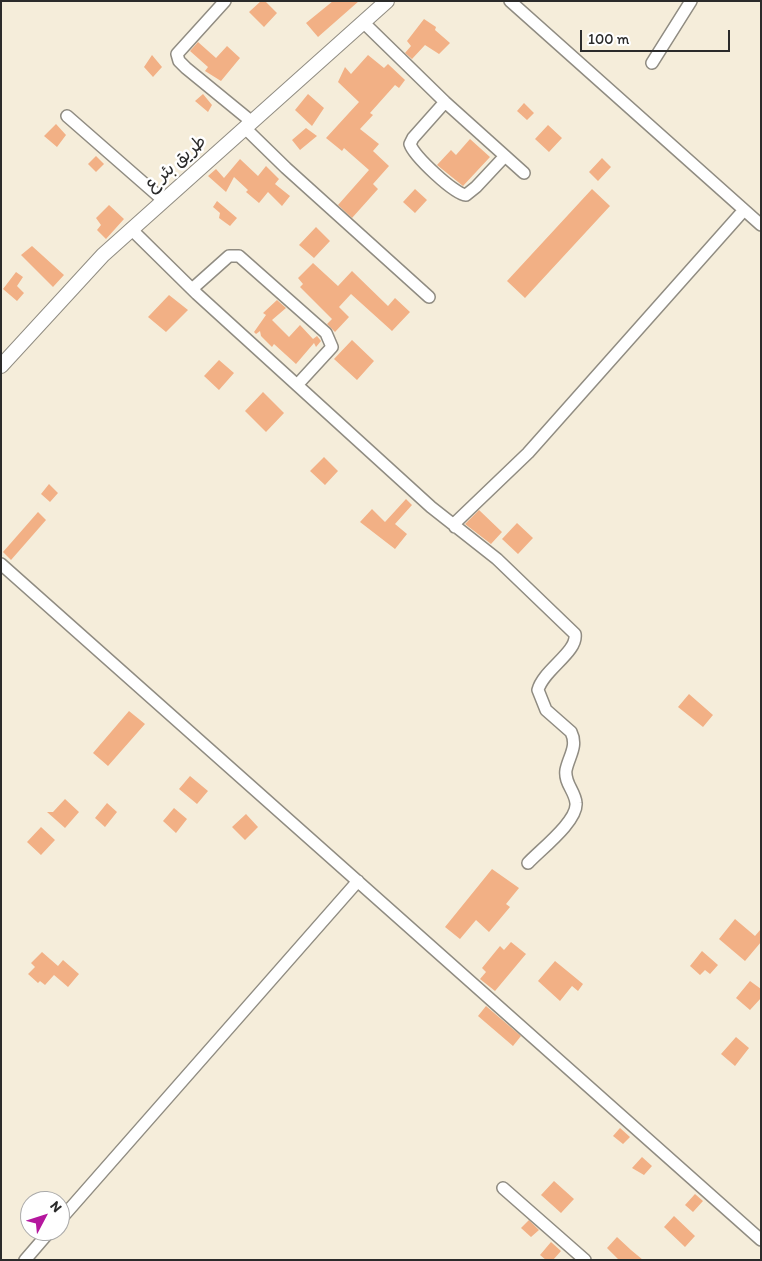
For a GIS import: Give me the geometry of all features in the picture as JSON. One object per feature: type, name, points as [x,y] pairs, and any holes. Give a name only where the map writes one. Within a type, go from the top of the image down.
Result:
[{"type":"street","points":[[224,1],[179,49],[177,54],[179,61],[248,125],[286,168],[428,297]]},
{"type":"street","name":"طريق بئر ع","points":[[1,366],[104,255],[131,229],[387,1]]},
{"type":"street","points":[[510,1],[761,225]]},
{"type":"street","points":[[652,63],[691,1]]},
{"type":"street","points":[[363,22],[445,102],[524,173]]},
{"type":"street","points":[[445,102],[412,138],[410,144],[417,155],[441,178],[458,193],[466,195],[505,156]]},
{"type":"street","points":[[67,116],[163,200]]},
{"type":"street","points":[[455,527],[456,522],[528,453],[744,210]]},
{"type":"street","points":[[131,229],[192,289],[455,527],[497,559],[576,634],[574,644],[542,680],[538,690],[546,710],[573,736],[573,751],[566,770],[566,779],[574,794],[576,809],[565,826],[528,863]]},
{"type":"street","points":[[192,289],[229,256],[239,256],[326,332],[332,347],[298,384]]},
{"type":"street","points":[[1,564],[761,1240]]},
{"type":"street","points":[[70,1209],[358,881]]},
{"type":"street","points":[[503,1188],[585,1260]]},
{"type":"street","points":[[25,1260],[41,1241]]},
{"type":"building","points":[[261,1],[265,1],[277,13],[264,27],[249,12]]},
{"type":"building","points":[[333,1],[359,1],[318,37],[306,23]]},
{"type":"building","points":[[424,19],[436,27],[435,30],[450,43],[439,54],[425,45],[412,59],[405,53],[411,46],[407,41]]},
{"type":"building","points":[[198,42],[216,58],[227,46],[240,58],[221,81],[205,71],[208,67],[190,51]]},
{"type":"building","points":[[152,55],[162,67],[153,77],[144,67]]},
{"type":"building","points":[[368,55],[384,68],[388,64],[405,80],[399,88],[395,85],[370,113],[373,115],[360,129],[379,144],[373,151],[389,166],[373,184],[378,189],[352,218],[338,205],[369,170],[344,148],[342,151],[326,138],[359,102],[338,82],[345,67],[351,74]]},
{"type":"building","points":[[203,94],[212,105],[208,112],[195,101]]},
{"type":"building","points":[[308,94],[324,108],[312,126],[295,110]]},
{"type":"building","points":[[524,103],[534,113],[527,120],[517,111]]},
{"type":"building","points":[[56,124],[66,135],[57,147],[44,136]]},
{"type":"building","points":[[548,125],[562,138],[549,152],[535,139]]},
{"type":"building","points":[[306,128],[317,136],[300,150],[292,140]]},
{"type":"building","points":[[470,139],[490,157],[463,186],[437,165],[451,150],[456,155]]},
{"type":"building","points":[[96,156],[104,164],[96,172],[88,164]]},
{"type":"building","points":[[602,158],[611,167],[598,181],[589,172]]},
{"type":"building","points":[[240,159],[258,176],[266,166],[279,179],[275,184],[290,196],[282,206],[268,192],[259,203],[246,192],[248,190],[234,177],[226,192],[208,176],[216,169],[224,178]]},
{"type":"building","points":[[415,189],[427,200],[415,213],[403,202]]},
{"type":"building","points":[[592,189],[610,206],[525,298],[507,281]]},
{"type":"building","points":[[217,201],[237,218],[230,226],[219,218],[220,213],[213,207]]},
{"type":"building","points":[[109,205],[124,219],[106,239],[97,230],[101,225],[96,218]]},
{"type":"building","points":[[316,227],[330,241],[314,258],[299,245]]},
{"type":"building","points":[[32,246],[64,275],[53,287],[21,255]]},
{"type":"building","points":[[313,263],[338,286],[352,271],[388,306],[395,298],[410,312],[392,331],[351,294],[339,307],[349,317],[335,332],[327,324],[332,319],[300,287],[303,284],[298,278]]},
{"type":"building","points":[[16,272],[23,277],[17,286],[24,293],[17,301],[3,289]]},
{"type":"building","points":[[169,295],[188,310],[166,332],[148,317]]},
{"type":"building","points":[[277,300],[286,308],[272,320],[289,337],[300,325],[313,339],[317,336],[321,341],[316,347],[314,343],[296,364],[274,344],[272,347],[261,336],[260,331],[256,334],[254,332],[266,315],[263,313]]},
{"type":"building","points":[[352,340],[374,361],[357,380],[334,359]]},
{"type":"building","points":[[219,360],[234,373],[219,390],[204,376]]},
{"type":"building","points":[[263,392],[284,413],[266,432],[245,411]]},
{"type":"building","points":[[324,457],[338,471],[325,485],[310,471]]},
{"type":"building","points":[[49,484],[58,493],[50,502],[41,494]]},
{"type":"building","points":[[406,499],[412,505],[395,524],[407,534],[395,549],[360,522],[372,509],[385,522]]},
{"type":"building","points":[[479,510],[502,532],[491,544],[465,524]]},
{"type":"building","points":[[38,512],[46,520],[11,560],[3,552]]},
{"type":"building","points":[[517,523],[533,538],[518,554],[502,539]]},
{"type":"building","points":[[689,694],[713,715],[703,727],[678,707]]},
{"type":"building","points":[[129,711],[145,724],[108,766],[93,753]]},
{"type":"building","points":[[190,776],[208,791],[197,804],[179,789]]},
{"type":"building","points":[[65,799],[79,812],[65,828],[47,812],[53,812]]},
{"type":"building","points":[[107,803],[117,812],[105,827],[95,818]]},
{"type":"building","points":[[174,808],[187,819],[176,833],[163,821]]},
{"type":"building","points":[[246,814],[258,827],[245,840],[232,827]]},
{"type":"building","points":[[41,827],[55,840],[41,855],[27,842]]},
{"type":"building","points":[[492,869],[519,888],[506,904],[510,907],[489,932],[476,920],[460,939],[445,927]]},
{"type":"building","points":[[735,919],[755,936],[761,929],[761,942],[745,961],[719,939]]},
{"type":"building","points":[[511,942],[526,954],[495,991],[480,979],[486,972],[482,968],[500,946],[504,950]]},
{"type":"building","points":[[702,951],[718,965],[710,974],[705,970],[700,975],[690,966]]},
{"type":"building","points":[[42,952],[58,966],[63,960],[79,974],[68,987],[54,975],[45,985],[40,981],[38,983],[28,974],[35,967],[31,963]]},
{"type":"building","points":[[555,961],[583,984],[578,991],[572,986],[560,1001],[538,981]]},
{"type":"building","points":[[750,981],[761,989],[761,998],[750,1010],[736,998]]},
{"type":"building","points":[[486,1006],[521,1036],[513,1046],[478,1016]]},
{"type":"building","points":[[736,1037],[749,1048],[735,1066],[721,1054]]},
{"type":"building","points":[[620,1128],[630,1137],[623,1144],[613,1136]]},
{"type":"building","points":[[642,1157],[652,1166],[644,1175],[632,1168]]},
{"type":"building","points":[[554,1181],[574,1199],[561,1213],[541,1195]]},
{"type":"building","points":[[695,1194],[703,1201],[693,1212],[685,1205]]},
{"type":"building","points":[[674,1216],[695,1236],[685,1247],[664,1227]]},
{"type":"building","points":[[529,1220],[539,1230],[531,1237],[521,1228]]},
{"type":"building","points":[[617,1237],[643,1260],[619,1260],[607,1248]]},
{"type":"building","points":[[551,1242],[561,1251],[553,1260],[546,1260],[540,1255]]}]
